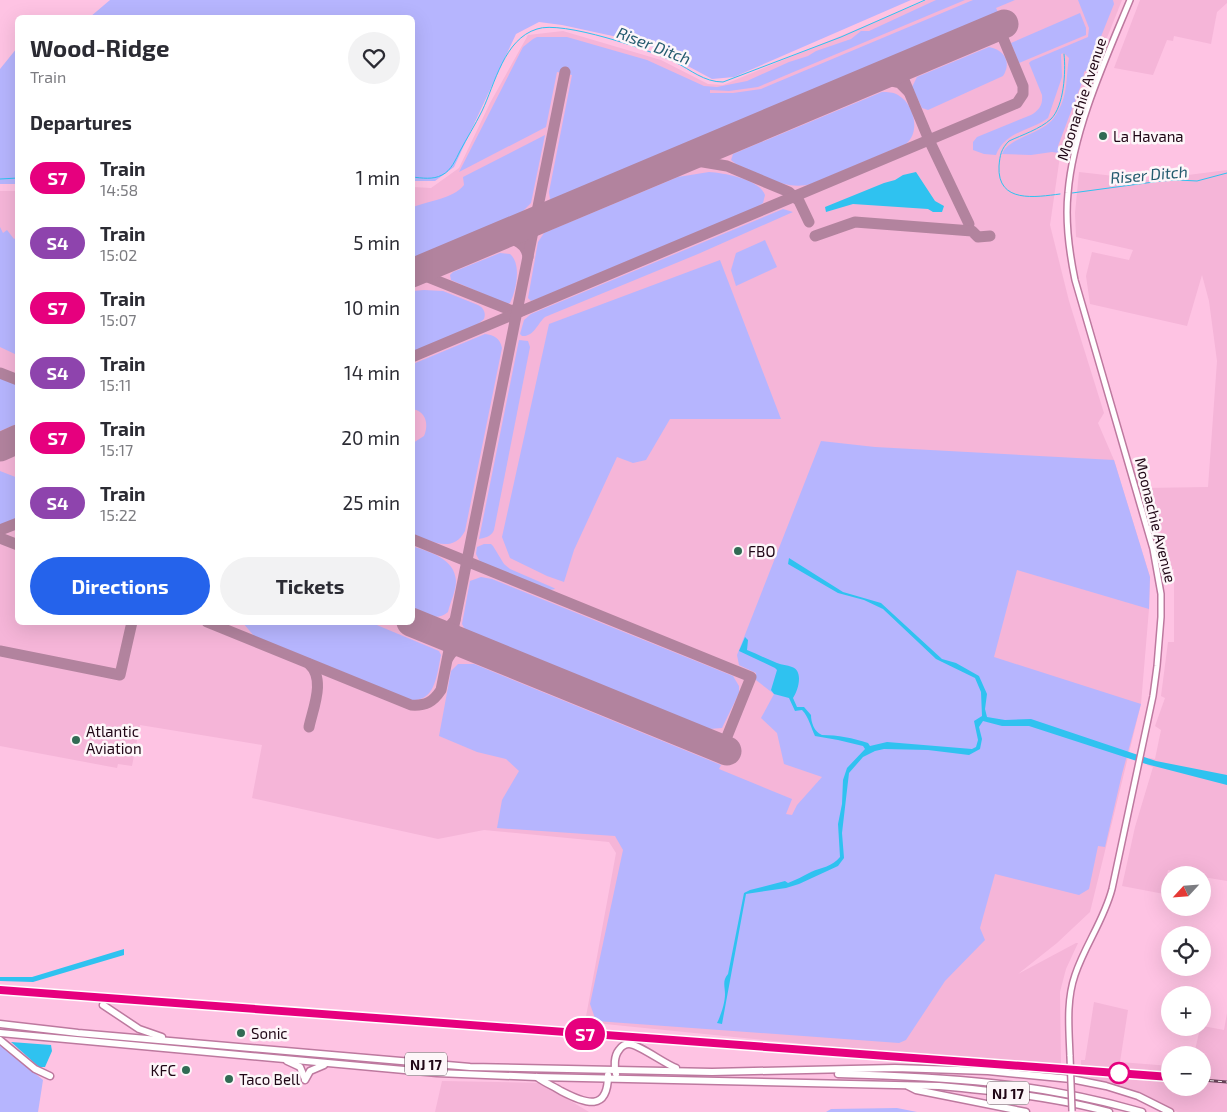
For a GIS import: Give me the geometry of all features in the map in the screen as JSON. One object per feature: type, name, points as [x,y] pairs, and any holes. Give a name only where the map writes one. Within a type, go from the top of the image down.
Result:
[{"type":"highway","points":[[103,1005],[144,1032],[200,1044]]},
{"type":"highway","name":"NJ 17","points":[[0,1024],[452,1066],[932,1077],[1005,1083],[1061,1092],[1142,1112]]},
{"type":"highway","name":"NJ 17","points":[[0,1033],[436,1073],[938,1086],[1005,1092],[1061,1101],[1110,1112]]},
{"type":"highway","points":[[0,1040],[37,1071],[50,1076]]},
{"type":"highway","points":[[537,1077],[589,1104],[603,1098],[608,1090],[608,1078],[616,1054],[621,1047],[628,1044],[636,1046],[666,1064],[682,1070]]},
{"type":"highway","points":[[282,1059],[300,1067],[305,1080],[314,1068],[334,1064]]},
{"type":"highway","points":[[779,1072],[921,1068],[988,1071],[1071,1079],[1131,1093],[1170,1112]]},
{"type":"highway","points":[[612,1070],[618,1078]]},
{"type":"highway","points":[[906,1085],[916,1090],[1026,1112]]},
{"type":"main road","name":"Moonachie Avenue","points":[[1072,1111],[1069,1010],[1072,987],[1077,968],[1102,919],[1111,895],[1153,696],[1160,640],[1159,575],[1075,280],[1068,245],[1069,177],[1077,141],[1099,78],[1130,0]]},
{"type":"shaded area","points":[[110,0],[911,0],[734,77],[712,79],[645,43],[562,25],[539,22],[516,34],[454,167],[435,181],[415,181],[415,15],[92,15]]},
{"type":"shaded area","points":[[927,0],[1122,0],[1060,156],[1050,225],[1069,301],[1104,413],[1098,423],[1114,460],[1150,577],[1149,609],[1141,704],[1090,912],[1057,943],[1018,974],[1078,943],[1066,969],[1060,992],[1061,1066],[902,1054],[585,1022],[616,853],[609,842],[484,830],[438,839],[252,798],[262,745],[140,725],[132,766],[118,764],[117,768],[0,746],[0,191],[15,191],[15,625],[415,625],[415,187],[431,188],[459,168],[490,103],[528,35],[563,31],[661,60],[708,84],[723,85]]},
{"type":"shaded area","points":[[936,0],[965,0],[758,87],[729,91],[710,90],[710,93],[733,93],[761,89],[973,0],[1015,0],[996,8],[998,12],[550,199],[549,192],[572,75],[557,72],[546,127],[459,172],[523,47],[537,37],[567,37],[647,60],[704,86],[717,87],[747,81],[816,51],[851,39],[861,31],[869,31]]},
{"type":"shaded area","points":[[1078,0],[1113,0],[1114,4],[1088,69],[1084,72],[1083,80],[1058,146],[1059,153],[1031,155],[1002,154],[1010,144],[1044,127],[1055,116],[1064,98],[1066,85],[1069,58],[1064,53],[1061,54],[1062,77],[1048,118],[1012,136],[1000,147],[996,155],[984,154],[973,150],[973,142],[977,137],[1031,115],[1040,107],[1042,95],[1029,63],[1088,37],[1089,28]]},
{"type":"shaded area","points":[[1140,0],[1227,0],[1227,3],[1217,12],[1211,44],[1174,36],[1173,41],[1167,40],[1153,75],[1114,68]]},
{"type":"shaded area","points":[[1080,13],[1086,28],[1086,35],[1019,63],[1011,43]]},
{"type":"shaded area","points":[[989,47],[999,51],[1005,57],[1007,66],[1003,76],[928,110],[922,108],[912,87],[917,77]]},
{"type":"shaded area","points":[[15,50],[15,184],[0,184],[0,69]]},
{"type":"shaded area","points":[[882,92],[898,95],[904,99],[912,111],[914,118],[913,133],[911,139],[906,144],[811,184],[801,186],[773,180],[731,160],[733,154]]},
{"type":"shaded area","points":[[545,135],[531,203],[522,212],[415,257],[415,206],[453,194],[464,185],[463,177]]},
{"type":"shaded area","points":[[1227,170],[1227,881],[1211,878],[1211,866],[1161,866],[1161,893],[1122,886],[1135,827],[1153,767],[1147,765],[1149,758],[1155,759],[1161,730],[1155,726],[1165,698],[1161,696],[1168,642],[1174,642],[1174,569],[1169,569],[1155,509],[1144,488],[1208,487],[1217,361],[1209,301],[1202,275],[1187,326],[1090,304],[1086,276],[1092,252],[1129,260],[1133,250],[1076,237],[1075,213],[1079,172],[1149,180]]},
{"type":"shaded area","points":[[709,172],[732,175],[756,185],[765,195],[763,203],[537,299],[531,301],[528,298],[538,242],[544,233],[678,177]]},
{"type":"shaded area","points":[[916,172],[935,201],[944,206],[942,212],[933,212],[928,209],[853,204],[826,212],[825,207],[895,180],[903,175]]},
{"type":"shaded area","points":[[783,209],[793,212],[698,254],[545,317],[530,334],[522,336],[520,334],[524,320],[531,314]]},
{"type":"shaded area","points":[[0,227],[3,233],[7,230],[15,238],[15,354],[0,347]]},
{"type":"shaded area","points":[[765,240],[777,267],[736,286],[731,270],[736,253]]},
{"type":"shaded area","points":[[500,253],[510,254],[516,264],[516,285],[510,303],[507,304],[451,280],[450,275],[453,272]]},
{"type":"shaded area","points":[[720,260],[781,419],[670,419],[646,460],[633,463],[617,457],[574,550],[564,582],[510,558],[502,537],[549,324]]},
{"type":"shaded area","points":[[415,291],[443,291],[478,305],[484,311],[484,319],[478,324],[415,351]]},
{"type":"shaded area","points":[[485,334],[496,338],[502,348],[465,531],[460,538],[448,544],[441,544],[415,535],[415,442],[424,436],[426,423],[424,416],[415,410],[415,363]]},
{"type":"shaded area","points":[[519,340],[528,341],[530,347],[494,530],[490,535],[479,539]]},
{"type":"shaded area","points":[[0,378],[15,384],[15,425],[0,431]]},
{"type":"shaded area","points":[[821,441],[875,447],[1114,460],[1150,577],[1149,609],[1017,570],[994,657],[1141,704],[1105,847],[1098,846],[1089,889],[1079,895],[995,874],[980,928],[985,940],[945,981],[906,1040],[899,1043],[596,1021],[590,1004],[623,850],[615,836],[497,828],[502,800],[519,771],[506,759],[477,752],[439,736],[451,671],[458,664],[474,664],[721,765],[719,769],[792,799],[786,814],[792,815],[797,805],[822,777],[784,764],[777,733],[761,718],[774,694],[756,680],[756,673],[739,665],[737,655]]},
{"type":"shaded area","points":[[0,471],[15,477],[15,519],[0,525]]},
{"type":"shaded area","points":[[491,544],[504,564],[510,569],[555,589],[550,590],[480,562],[476,554],[477,547]]},
{"type":"shaded area","points":[[415,547],[446,561],[455,573],[456,581],[448,612],[435,617],[415,609]]},
{"type":"shaded area","points":[[789,558],[843,592],[881,603],[942,659],[956,663],[979,676],[987,694],[985,709],[987,717],[1005,720],[1031,719],[1156,761],[1227,775],[1227,785],[1146,764],[1029,726],[1002,726],[983,721],[979,727],[982,739],[980,749],[969,755],[928,750],[884,749],[875,751],[863,757],[849,773],[842,833],[844,858],[838,866],[786,888],[746,894],[722,1024],[717,1023],[724,1005],[724,981],[728,974],[744,893],[785,881],[788,883],[830,865],[840,857],[838,824],[842,804],[843,780],[847,768],[865,749],[863,746],[815,736],[802,710],[795,711],[789,698],[774,694],[771,690],[777,670],[739,651],[745,637],[748,640],[747,650],[796,669],[799,681],[793,698],[797,707],[804,707],[811,715],[817,732],[822,735],[851,738],[868,743],[870,746],[887,742],[972,749],[976,747],[978,740],[974,721],[982,716],[981,692],[975,678],[936,659],[883,609],[864,600],[838,593],[788,564]]},
{"type":"shaded area","points":[[481,577],[492,579],[733,676],[739,686],[739,693],[722,728],[709,729],[466,631],[462,624],[470,581]]},
{"type":"shaded area","points":[[245,625],[377,625],[439,651],[441,655],[434,685],[430,691],[426,696],[411,700],[254,636]]},
{"type":"shaded area","points":[[124,949],[124,955],[33,982],[0,981],[0,977],[32,977]]},
{"type":"shaded area","points":[[1094,1002],[1128,1010],[1120,1062],[1161,1065],[1161,1096],[1211,1096],[1211,1046],[1196,1046],[1198,1036],[1211,1036],[1211,1028],[1224,1030],[1227,1013],[1227,1112],[1178,1112],[1081,1074],[1081,1060],[1085,1060]]},
{"type":"shaded area","points":[[11,1042],[51,1045],[52,1051],[45,1067],[39,1067]]},
{"type":"shaded area","points":[[0,1044],[43,1080],[38,1112],[0,1112]]},
{"type":"shaded area","points":[[442,1081],[541,1083],[589,1112],[435,1112]]},
{"type":"shaded area","points":[[897,1108],[917,1112],[826,1112],[831,1109]]},
{"type":"waterway","name":"Riser Ditch","points":[[415,177],[439,177],[451,168],[482,111],[496,76],[509,52],[516,42],[526,34],[537,29],[549,27],[585,32],[663,57],[704,78],[723,82],[841,37],[925,0]]},
{"type":"waterway","name":"Riser Ditch","points":[[1060,194],[1030,196],[1011,192],[1004,187],[1000,178],[999,166],[1001,152],[1009,141],[1042,126],[1055,113],[1059,106],[1063,88],[1064,54]]},
{"type":"waterway","name":"Riser Ditch","points":[[1072,193],[1161,181],[1197,181],[1227,173]]},
{"type":"waterway","name":"Riser Ditch","points":[[0,179],[15,178]]},
{"type":"taxiway","points":[[415,356],[1017,103],[1023,94],[1023,86],[1003,38],[996,31],[988,31]]},
{"type":"taxiway","points":[[910,64],[904,75],[904,80],[929,140],[969,224]]},
{"type":"taxiway","points":[[214,625],[411,705],[421,705],[429,702],[441,690],[565,72]]},
{"type":"taxiway","points":[[877,78],[900,83],[908,91]]},
{"type":"taxiway","points":[[661,168],[697,161],[727,166],[789,192],[799,201],[809,222]]},
{"type":"taxiway","points":[[535,229],[540,222],[552,214]]},
{"type":"taxiway","points":[[815,236],[855,222],[972,231],[978,237],[990,236]]},
{"type":"taxiway","points":[[494,238],[516,240],[527,251],[528,257]]},
{"type":"taxiway","points":[[415,272],[510,310],[521,311]]},
{"type":"taxiway","points":[[0,373],[15,379]]},
{"type":"taxiway","points":[[0,530],[15,524]]},
{"type":"taxiway","points":[[0,538],[15,544]]},
{"type":"taxiway","points":[[415,540],[751,677],[722,749]]},
{"type":"taxiway","points":[[431,631],[444,629],[455,620]]},
{"type":"taxiway","points":[[0,651],[120,675],[131,625]]},
{"type":"taxiway","points":[[448,658],[457,649],[469,646]]},
{"type":"taxiway","points":[[309,664],[314,670],[318,686],[309,727]]},
{"type":"runway","points":[[415,272],[1004,24]]},
{"type":"runway","points":[[0,447],[15,440]]},
{"type":"runway","points":[[415,624],[727,751]]},
{"type":"railway","points":[[0,990],[1161,1076]]},
{"type":"railway","points":[[1211,1081],[1227,1082]]},
{"type":"train","name":"S7","points":[[0,990],[1161,1076]]},
{"type":"place","name":"La Havana","points":[[1103,136]]},
{"type":"place","name":"FBO","points":[[738,551]]},
{"type":"place","name":"Atlantic Aviation","points":[[76,740]]},
{"type":"place","name":"Sonic","points":[[241,1033]]},
{"type":"place","name":"KFC","points":[[186,1070]]},
{"type":"place","name":"Taco Bell","points":[[229,1079]]}]
